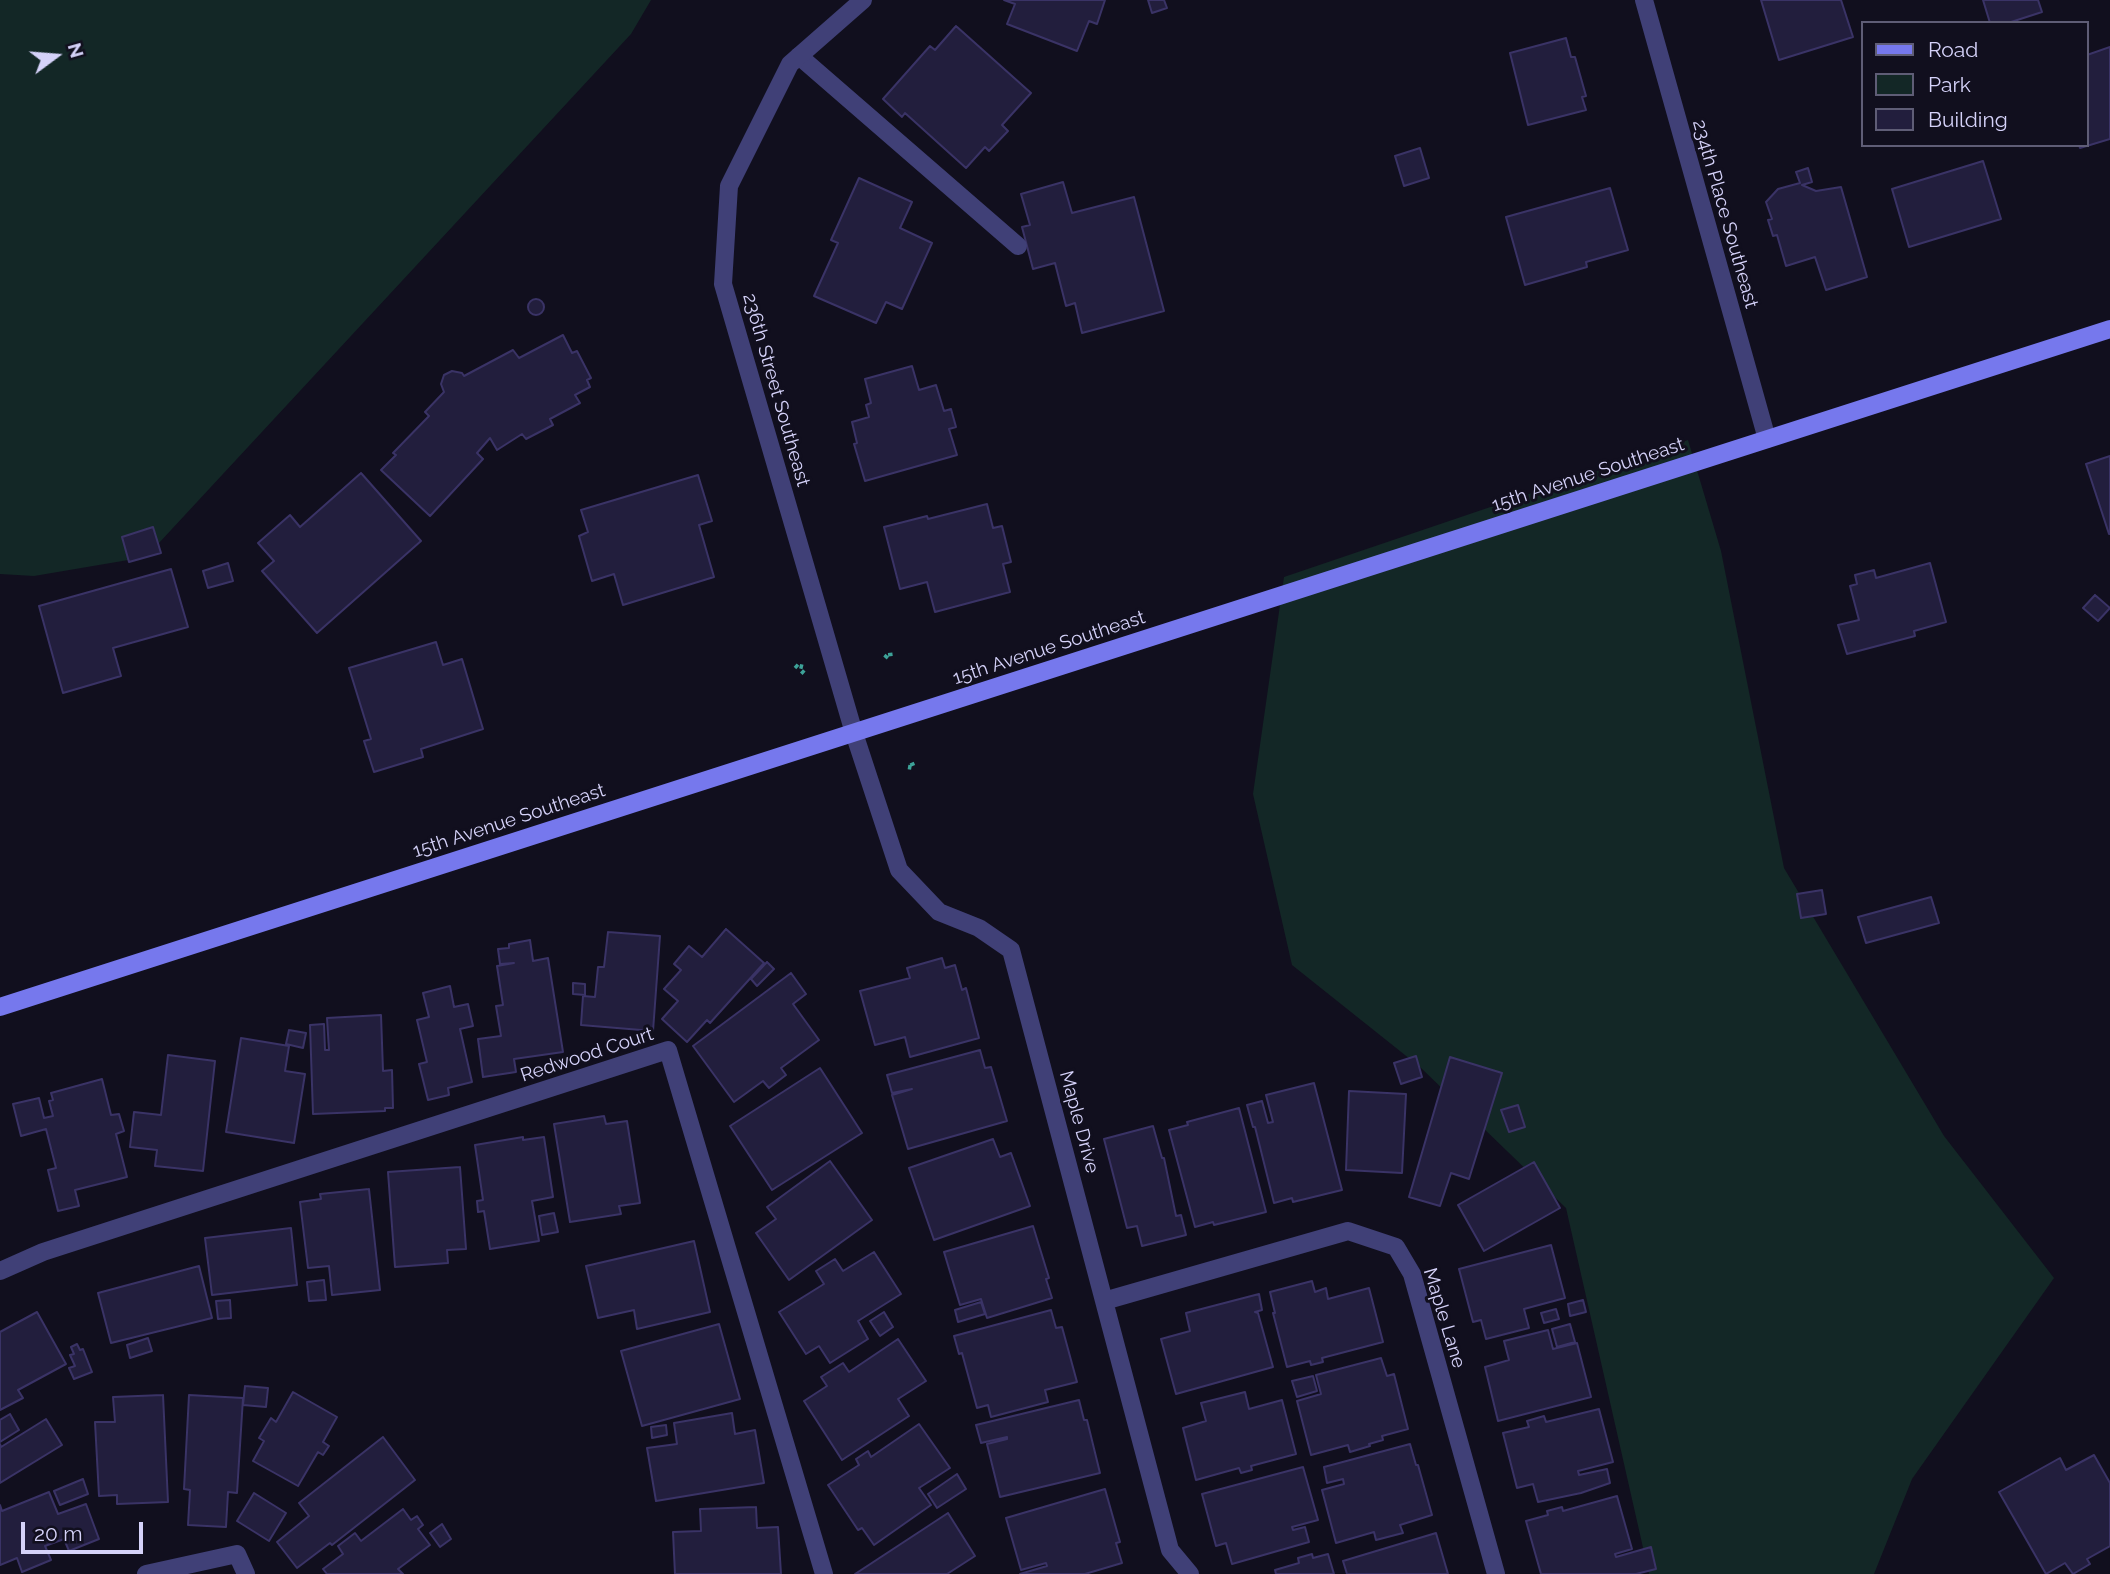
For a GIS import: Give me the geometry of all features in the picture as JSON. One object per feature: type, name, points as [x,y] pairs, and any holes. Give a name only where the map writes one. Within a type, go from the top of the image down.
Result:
[{"type":"street","points":[[863,0],[795,60],[1018,246]]},
{"type":"street","name":"234th Place Southeast","points":[[1644,0],[1767,439]]},
{"type":"street","name":"236th Street Southeast","points":[[795,60],[729,187],[723,284],[854,733]]},
{"type":"street","name":"15th Avenue Southeast","points":[[0,1007],[2110,329]]},
{"type":"street","name":"Maple Drive","points":[[854,733],[899,870],[939,912],[979,928],[1011,950],[1170,1550],[1190,1574]]},
{"type":"street","name":"Redwood Court","points":[[0,1271],[43,1252],[668,1050],[824,1574]]},
{"type":"street","name":"Maple Lane","points":[[1104,1301],[1348,1231],[1396,1247],[1412,1274],[1496,1574]]},
{"type":"street","points":[[146,1574],[237,1554],[246,1574]]},
{"type":"path","points":[[908,767],[914,768],[911,761]]},
{"type":"green space","points":[[0,0],[651,0],[631,34],[146,557],[34,576],[0,574]]},
{"type":"green space","points":[[1688,440],[1721,551],[1784,868],[1944,1136],[2054,1278],[1912,1479],[1874,1574],[1649,1574],[1566,1208],[1420,1067],[1292,965],[1253,794],[1284,577]]},
{"type":"building","points":[[1004,0],[1105,0],[1097,24],[1089,21],[1077,51],[1007,24],[1015,4]]},
{"type":"building","points":[[1148,0],[1164,0],[1167,8],[1152,13]]},
{"type":"building","points":[[1761,0],[1841,0],[1853,37],[1779,60]]},
{"type":"building","points":[[1983,0],[2038,0],[2042,12],[2014,21],[1989,21]]},
{"type":"building","points":[[956,26],[1031,93],[1002,125],[1008,131],[989,151],[985,147],[966,168],[905,113],[902,117],[883,99],[930,46],[935,50]]},
{"type":"building","points":[[1566,38],[1571,57],[1575,57],[1586,96],[1582,97],[1586,110],[1528,125],[1510,53]]},
{"type":"building","points":[[2110,47],[2110,139],[2089,145],[2089,54]]},
{"type":"building","points":[[1420,148],[1429,178],[1404,186],[1395,156]]},
{"type":"building","points":[[1983,161],[2001,219],[1909,247],[1892,189]]},
{"type":"building","points":[[1808,168],[1812,182],[1802,185],[1816,191],[1841,187],[1867,277],[1826,290],[1815,257],[1786,266],[1777,235],[1773,236],[1768,220],[1772,219],[1766,202],[1778,189],[1800,183],[1796,172]]},
{"type":"building","points":[[859,178],[912,202],[900,228],[932,243],[902,309],[886,302],[876,323],[814,296],[838,243],[831,240]]},
{"type":"building","points":[[1063,182],[1072,213],[1134,197],[1164,311],[1082,333],[1075,303],[1066,306],[1055,263],[1033,269],[1022,227],[1030,225],[1021,194]]},
{"type":"building","points":[[1610,188],[1628,250],[1586,262],[1587,267],[1525,285],[1506,217]]},
{"type":"building","points":[[536,299],[544,307],[536,315],[528,307]]},
{"type":"building","points":[[563,335],[572,353],[577,351],[591,378],[587,380],[590,387],[575,395],[580,403],[550,419],[553,425],[526,439],[522,434],[497,450],[490,438],[477,453],[483,459],[430,516],[381,470],[396,455],[393,453],[429,416],[425,412],[444,392],[441,384],[444,375],[452,371],[464,376],[513,350],[519,358]]},
{"type":"building","points":[[912,366],[919,390],[936,385],[944,411],[951,409],[956,427],[949,429],[957,455],[865,481],[854,444],[857,443],[852,422],[869,417],[866,405],[871,403],[865,379]]},
{"type":"building","points":[[2110,456],[2110,534],[2109,534],[2086,464]]},
{"type":"building","points":[[361,473],[421,541],[317,633],[262,571],[274,561],[258,543],[290,515],[300,527]]},
{"type":"building","points":[[698,475],[712,521],[699,525],[714,577],[623,605],[614,574],[592,581],[579,536],[588,532],[581,510]]},
{"type":"building","points":[[987,504],[993,528],[1002,526],[1011,562],[1003,564],[1010,592],[935,612],[927,582],[900,589],[884,527]]},
{"type":"building","points":[[153,527],[161,553],[129,562],[122,537]]},
{"type":"building","points":[[228,563],[233,581],[208,588],[203,571]]},
{"type":"building","points":[[1930,563],[1946,622],[1914,631],[1915,636],[1847,654],[1838,625],[1859,620],[1850,586],[1857,584],[1855,575],[1874,570],[1876,578]]},
{"type":"building","points":[[171,569],[188,627],[113,648],[121,676],[63,693],[39,606]]},
{"type":"building","points":[[2095,595],[2110,608],[2098,621],[2083,608]]},
{"type":"building","points":[[436,642],[443,665],[462,659],[483,729],[421,749],[423,757],[374,772],[364,741],[371,739],[349,668]]},
{"type":"building","points":[[1822,890],[1826,914],[1801,918],[1797,894]]},
{"type":"building","points":[[1931,897],[1939,923],[1866,943],[1858,917]]},
{"type":"building","points":[[726,929],[764,963],[710,1023],[707,1020],[687,1042],[662,1019],[678,1001],[664,989],[681,970],[674,964],[689,946],[702,957]]},
{"type":"building","points":[[608,932],[660,936],[653,1031],[581,1025],[583,996],[595,997],[598,967],[604,967]]},
{"type":"building","points":[[530,940],[533,961],[548,958],[563,1052],[514,1059],[516,1072],[483,1077],[478,1039],[501,1036],[496,1006],[503,1005],[497,966],[514,963],[500,964],[498,949]]},
{"type":"building","points":[[942,958],[945,968],[955,965],[962,990],[966,988],[979,1038],[910,1057],[905,1037],[875,1045],[860,991],[910,978],[907,968]]},
{"type":"building","points":[[767,962],[774,969],[757,986],[751,979]]},
{"type":"building","points":[[791,973],[806,994],[793,1004],[819,1040],[781,1068],[786,1075],[769,1088],[763,1081],[734,1102],[693,1046]]},
{"type":"building","points":[[573,983],[585,984],[585,995],[573,994]]},
{"type":"building","points":[[450,986],[454,1007],[468,1004],[473,1026],[460,1029],[472,1082],[448,1088],[449,1095],[428,1100],[419,1064],[427,1062],[417,1020],[429,1017],[423,993]]},
{"type":"building","points":[[381,1015],[383,1071],[392,1070],[393,1108],[385,1108],[385,1111],[313,1114],[310,1025],[324,1024],[325,1050],[329,1050],[327,1018]]},
{"type":"building","points":[[289,1030],[306,1033],[303,1048],[286,1044]]},
{"type":"building","points":[[241,1038],[289,1046],[285,1071],[305,1074],[294,1143],[226,1132]]},
{"type":"building","points":[[980,1050],[985,1068],[991,1067],[1007,1121],[908,1149],[892,1095],[912,1089],[892,1093],[887,1075]]},
{"type":"building","points":[[168,1055],[215,1061],[203,1171],[155,1166],[157,1150],[130,1147],[134,1112],[161,1115]]},
{"type":"building","points":[[1416,1056],[1422,1077],[1401,1084],[1394,1063]]},
{"type":"building","points":[[1450,1057],[1502,1073],[1469,1179],[1451,1173],[1440,1206],[1409,1197]]},
{"type":"building","points":[[820,1068],[862,1133],[772,1190],[730,1126]]},
{"type":"building","points":[[102,1079],[111,1115],[119,1114],[124,1131],[116,1134],[127,1177],[75,1190],[79,1206],[58,1211],[48,1170],[56,1168],[46,1129],[21,1136],[13,1104],[39,1098],[44,1118],[53,1116],[49,1101],[53,1100],[51,1093]]},
{"type":"building","points":[[1314,1083],[1342,1190],[1293,1202],[1292,1198],[1274,1203],[1247,1105],[1262,1101],[1268,1123],[1273,1122],[1266,1095]]},
{"type":"building","points":[[1349,1091],[1406,1094],[1402,1173],[1346,1170]]},
{"type":"building","points":[[1518,1105],[1525,1127],[1509,1132],[1501,1110]]},
{"type":"building","points":[[1239,1108],[1266,1212],[1195,1227],[1169,1130],[1188,1125],[1187,1122]]},
{"type":"building","points":[[604,1116],[606,1124],[627,1121],[640,1203],[619,1206],[621,1214],[570,1222],[554,1124]]},
{"type":"building","points":[[1153,1126],[1164,1158],[1176,1216],[1181,1215],[1186,1235],[1142,1246],[1137,1226],[1127,1228],[1104,1139]]},
{"type":"building","points":[[523,1137],[523,1140],[544,1137],[553,1197],[532,1201],[539,1241],[490,1249],[484,1211],[478,1212],[477,1201],[483,1200],[475,1145]]},
{"type":"building","points":[[993,1139],[1000,1157],[1011,1153],[1030,1206],[934,1240],[909,1168]]},
{"type":"building","points":[[830,1161],[872,1220],[789,1280],[756,1233],[776,1219],[767,1207]]},
{"type":"building","points":[[1534,1162],[1560,1208],[1484,1251],[1458,1205]]},
{"type":"building","points":[[460,1167],[466,1249],[447,1250],[448,1263],[395,1267],[388,1172]]},
{"type":"building","points":[[369,1189],[380,1290],[332,1295],[329,1266],[308,1268],[300,1202],[321,1199],[320,1194]]},
{"type":"building","points":[[554,1213],[558,1232],[542,1235],[539,1216]]},
{"type":"building","points":[[1033,1226],[1049,1278],[1046,1279],[1052,1298],[987,1318],[981,1299],[960,1305],[944,1252]]},
{"type":"building","points":[[291,1228],[297,1285],[212,1295],[205,1238]]},
{"type":"building","points":[[694,1241],[710,1312],[637,1329],[634,1310],[598,1318],[586,1266]]},
{"type":"building","points":[[1551,1245],[1565,1298],[1524,1309],[1529,1328],[1486,1339],[1481,1320],[1473,1322],[1459,1269]]},
{"type":"building","points":[[874,1252],[901,1294],[858,1321],[868,1339],[830,1363],[819,1346],[806,1354],[779,1312],[824,1284],[816,1271],[835,1259],[843,1271]]},
{"type":"building","points":[[199,1266],[212,1318],[111,1343],[98,1293]]},
{"type":"building","points":[[324,1280],[326,1300],[309,1301],[307,1282]]},
{"type":"building","points":[[1312,1281],[1315,1292],[1326,1288],[1328,1299],[1369,1288],[1383,1342],[1322,1358],[1323,1362],[1311,1365],[1310,1361],[1287,1367],[1270,1292]]},
{"type":"building","points":[[1259,1294],[1262,1310],[1255,1312],[1258,1313],[1273,1367],[1176,1394],[1161,1339],[1190,1331],[1186,1313]]},
{"type":"building","points":[[230,1300],[231,1318],[218,1319],[216,1301]]},
{"type":"building","points":[[1583,1300],[1586,1312],[1570,1316],[1568,1304]]},
{"type":"building","points":[[981,1302],[985,1314],[958,1322],[955,1310]]},
{"type":"building","points":[[1556,1309],[1559,1319],[1544,1323],[1541,1313]]},
{"type":"building","points":[[1051,1310],[1056,1328],[1062,1327],[1077,1382],[1045,1390],[1048,1402],[991,1417],[988,1405],[977,1408],[962,1353],[959,1354],[954,1336]]},
{"type":"building","points":[[37,1312],[66,1364],[18,1390],[23,1398],[0,1410],[0,1332]]},
{"type":"building","points":[[884,1312],[893,1327],[880,1336],[870,1321]]},
{"type":"building","points":[[719,1324],[740,1399],[642,1426],[621,1351]]},
{"type":"building","points":[[1570,1324],[1575,1342],[1557,1347],[1552,1329]]},
{"type":"building","points":[[1548,1330],[1553,1349],[1577,1343],[1591,1397],[1498,1421],[1485,1367],[1509,1360],[1504,1341]]},
{"type":"building","points":[[148,1338],[152,1351],[130,1358],[127,1345]]},
{"type":"building","points":[[898,1339],[926,1381],[898,1399],[909,1416],[842,1460],[804,1401],[827,1386],[821,1377],[843,1363],[849,1372]]},
{"type":"building","points":[[77,1344],[80,1350],[83,1349],[92,1372],[74,1379],[69,1368],[75,1366],[70,1355],[74,1354],[71,1347]]},
{"type":"building","points":[[1381,1358],[1387,1376],[1394,1374],[1408,1429],[1382,1436],[1383,1440],[1350,1452],[1348,1445],[1311,1455],[1297,1401],[1321,1394],[1316,1375]]},
{"type":"building","points":[[1313,1376],[1317,1391],[1297,1397],[1292,1381]]},
{"type":"building","points":[[245,1386],[268,1388],[266,1407],[243,1405]]},
{"type":"building","points":[[293,1392],[337,1417],[323,1442],[329,1446],[323,1455],[318,1452],[298,1486],[253,1461],[264,1441],[259,1438],[271,1418],[276,1422]]},
{"type":"building","points":[[1245,1392],[1249,1409],[1282,1400],[1296,1454],[1251,1466],[1252,1470],[1241,1473],[1239,1468],[1196,1480],[1183,1428],[1206,1421],[1201,1403]]},
{"type":"building","points":[[163,1395],[168,1502],[117,1504],[117,1495],[99,1496],[95,1422],[115,1422],[113,1397]]},
{"type":"building","points":[[189,1395],[243,1398],[237,1493],[228,1492],[226,1527],[188,1525],[190,1490],[184,1489]]},
{"type":"building","points":[[1079,1400],[1084,1420],[1087,1420],[1100,1473],[1000,1497],[987,1444],[1007,1437],[981,1443],[976,1425]]},
{"type":"building","points":[[1599,1409],[1613,1462],[1578,1471],[1579,1475],[1607,1469],[1610,1483],[1581,1493],[1538,1502],[1533,1484],[1517,1488],[1503,1433],[1529,1427],[1527,1421],[1544,1416],[1546,1422]]},
{"type":"building","points":[[732,1413],[735,1434],[755,1430],[764,1483],[656,1501],[647,1448],[677,1444],[674,1423]]},
{"type":"building","points":[[10,1414],[19,1430],[0,1442],[0,1420]]},
{"type":"building","points":[[46,1419],[62,1445],[0,1483],[0,1444],[1,1447]]},
{"type":"building","points":[[919,1424],[950,1468],[919,1488],[931,1505],[874,1545],[862,1528],[858,1530],[828,1485],[859,1465],[856,1459],[868,1451],[871,1457]]},
{"type":"building","points":[[666,1425],[667,1435],[652,1438],[651,1427]]},
{"type":"building","points":[[383,1437],[415,1480],[332,1545],[330,1543],[297,1568],[277,1542],[309,1516],[299,1503]]},
{"type":"building","points":[[1410,1444],[1432,1515],[1400,1525],[1403,1533],[1376,1540],[1374,1532],[1336,1543],[1322,1490],[1344,1484],[1343,1479],[1327,1483],[1324,1467]]},
{"type":"building","points":[[2094,1455],[2110,1483],[2110,1546],[2087,1559],[2090,1564],[2073,1574],[2065,1563],[2046,1574],[1999,1492],[2060,1458],[2066,1470]]},
{"type":"building","points":[[1303,1467],[1318,1520],[1292,1527],[1293,1530],[1305,1527],[1309,1542],[1232,1564],[1226,1543],[1216,1546],[1202,1494]]},
{"type":"building","points":[[957,1474],[966,1489],[937,1508],[928,1494]]},
{"type":"building","points":[[83,1479],[88,1494],[60,1505],[54,1491]]},
{"type":"building","points":[[1105,1489],[1120,1542],[1116,1543],[1122,1563],[1085,1574],[1020,1574],[1047,1566],[1046,1563],[1021,1570],[1006,1518]]},
{"type":"building","points":[[49,1492],[58,1514],[86,1504],[99,1539],[69,1551],[64,1539],[45,1546],[51,1560],[22,1572],[17,1558],[0,1565],[0,1505],[2,1511]]},
{"type":"building","points":[[254,1493],[286,1513],[269,1541],[237,1521]]},
{"type":"building","points":[[1617,1496],[1632,1549],[1615,1554],[1616,1557],[1651,1547],[1656,1569],[1636,1574],[1541,1574],[1526,1521],[1548,1515],[1547,1511],[1562,1507],[1563,1511]]},
{"type":"building","points":[[756,1507],[757,1528],[778,1527],[781,1574],[675,1574],[673,1532],[701,1531],[700,1509]]},
{"type":"building","points":[[403,1509],[411,1520],[417,1516],[423,1525],[418,1529],[430,1545],[398,1569],[403,1574],[327,1574],[323,1569],[343,1554],[338,1546],[355,1533],[361,1541]]},
{"type":"building","points":[[948,1513],[975,1556],[947,1574],[855,1574]]},
{"type":"building","points":[[442,1524],[451,1539],[440,1547],[430,1533]]},
{"type":"building","points":[[1436,1533],[1448,1574],[1347,1574],[1343,1561]]},
{"type":"building","points":[[1312,1554],[1313,1558],[1328,1554],[1334,1574],[1276,1574],[1275,1570],[1299,1563],[1298,1558]]}]
